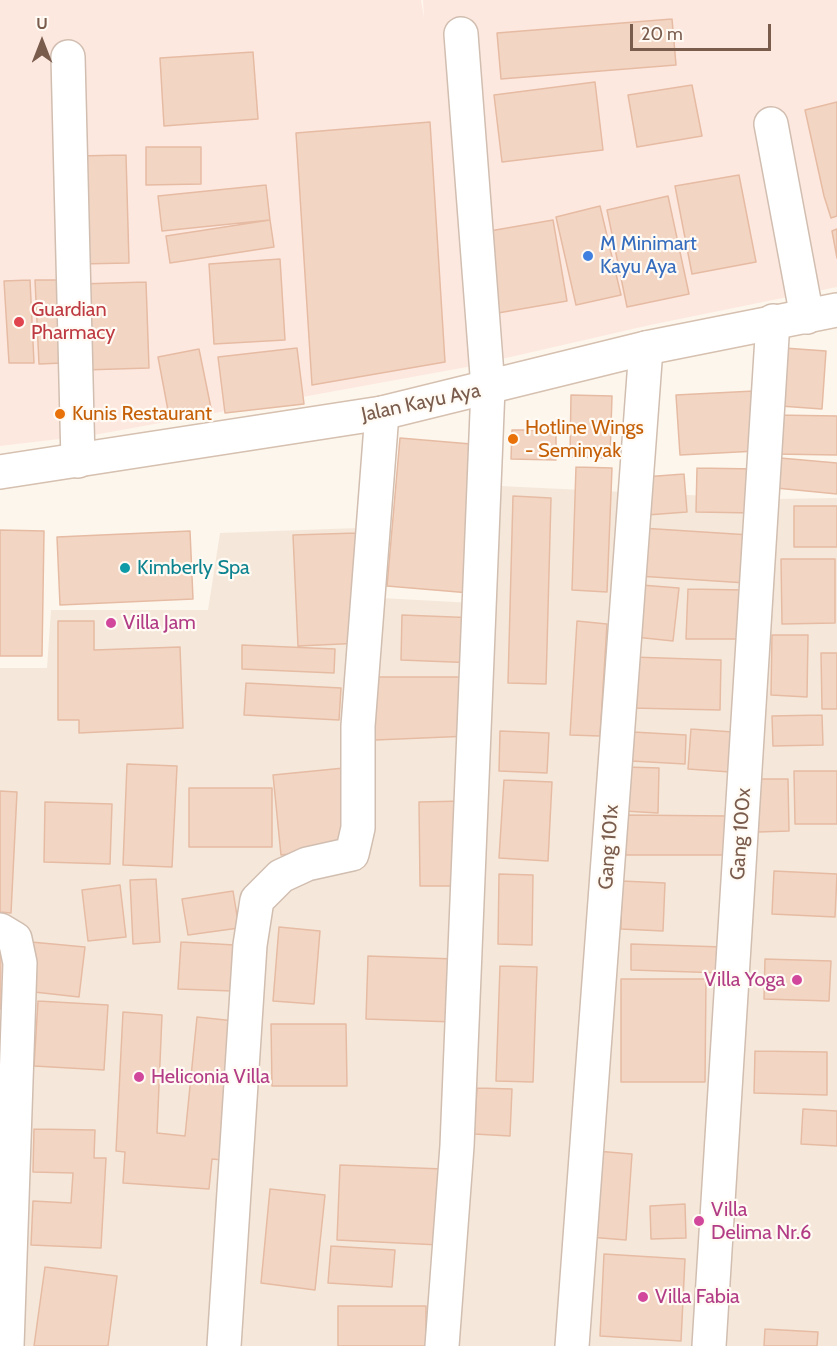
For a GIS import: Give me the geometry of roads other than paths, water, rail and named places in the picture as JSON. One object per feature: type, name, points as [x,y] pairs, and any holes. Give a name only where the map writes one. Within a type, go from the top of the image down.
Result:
[{"type":"street","points":[[442,1346],[458,1134],[488,388],[461,34]]},
{"type":"street","points":[[68,57],[78,461]]},
{"type":"street","points":[[771,124],[822,314]]},
{"type":"street","name":"Jalan Kayu Aya","points":[[0,472],[382,413],[646,348],[773,321],[822,314]]},
{"type":"street","name":"Gang 100x","points":[[709,1346],[773,321]]},
{"type":"street","name":"Gang 101x","points":[[572,1346],[646,348]]},
{"type":"street","points":[[225,1346],[250,945],[257,900],[281,876],[307,864],[352,854],[358,828],[358,726],[382,413]]},
{"type":"street","points":[[0,930],[15,939],[20,963],[7,1346]]},
{"type":"place","name":"M Minimart Kayu Aya","points":[[588,256]]},
{"type":"place","name":"Guardian Pharmacy","points":[[19,322]]},
{"type":"place","name":"Kunis Restaurant","points":[[60,414]]},
{"type":"place","name":"Hotline Wings - Seminyak","points":[[513,439]]},
{"type":"place","name":"Kimberly Spa","points":[[125,568]]},
{"type":"place","name":"Villa Jam","points":[[111,623]]},
{"type":"place","name":"Villa Yoga","points":[[797,980]]},
{"type":"place","name":"Heliconia Villa","points":[[139,1077]]},
{"type":"place","name":"Villa Delima Nr.6","points":[[699,1221]]},
{"type":"place","name":"Villa Fabia","points":[[643,1297]]}]
